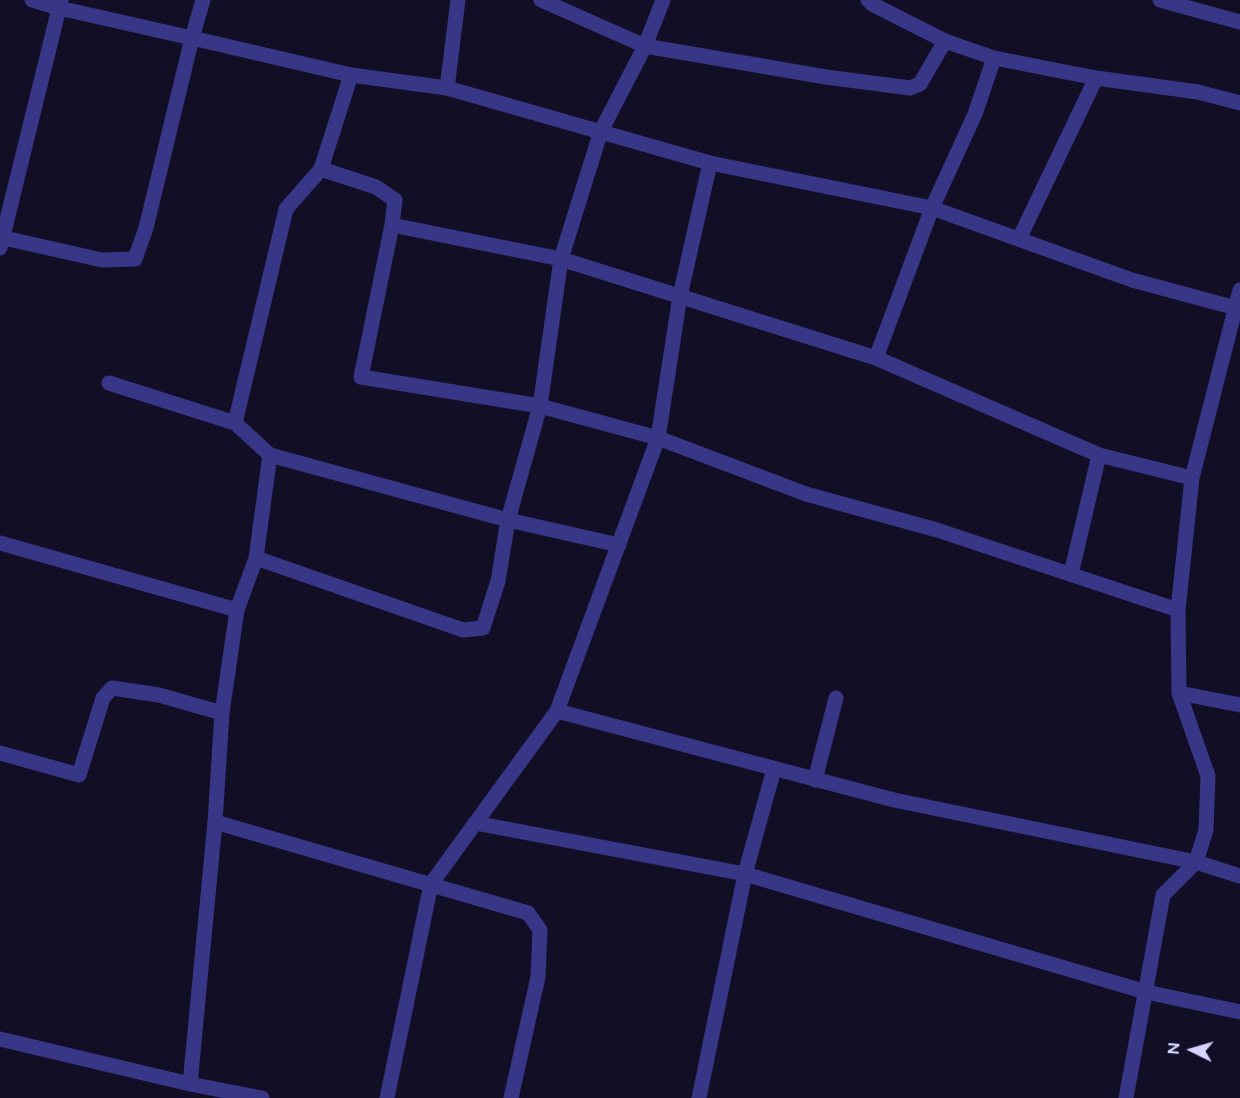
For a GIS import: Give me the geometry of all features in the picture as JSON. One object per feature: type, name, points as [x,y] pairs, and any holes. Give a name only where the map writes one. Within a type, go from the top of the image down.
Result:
[{"type":"street","points":[[32,0],[60,4],[351,75],[447,88],[710,163],[932,208],[1132,280],[1236,308]]},
{"type":"street","points":[[60,4],[1,241],[102,260],[135,259],[146,228],[203,0]]},
{"type":"street","points":[[447,88],[458,0]]},
{"type":"street","points":[[541,0],[645,46],[826,77],[910,88],[920,84],[945,41]]},
{"type":"street","points":[[256,558],[463,630],[483,628],[498,581],[508,520],[540,406],[561,259],[601,131],[645,46],[663,0]]},
{"type":"street","points":[[868,0],[945,41],[994,58],[1096,78],[1198,92],[1240,103]]},
{"type":"street","points":[[1160,0],[1240,22]]},
{"type":"street","points":[[876,358],[932,208],[975,114],[994,58]]},
{"type":"street","points":[[235,423],[286,209],[321,169],[351,75]]},
{"type":"street","points":[[1019,239],[1096,78]]},
{"type":"street","points":[[387,1098],[431,884],[557,711],[658,438],[680,296],[710,163]]},
{"type":"street","points":[[321,169],[375,186],[395,200],[361,377],[540,406],[658,438],[806,494],[937,530],[1178,610]]},
{"type":"street","points":[[392,225],[561,259],[680,296],[876,358],[1099,455],[1192,478]]},
{"type":"street","points":[[1126,1098],[1163,895],[1196,862],[1206,830],[1208,776],[1179,693],[1178,610],[1192,478],[1240,290]]},
{"type":"street","points":[[109,383],[235,423],[270,455],[508,520],[619,545]]},
{"type":"street","points":[[190,1084],[215,822],[222,713],[237,610],[256,558],[270,455]]},
{"type":"street","points":[[1071,574],[1099,455]]},
{"type":"street","points":[[0,543],[237,610]]},
{"type":"street","points":[[0,753],[79,775],[104,698],[112,688],[159,695],[222,713]]},
{"type":"street","points":[[1179,693],[1240,705]]},
{"type":"street","points":[[816,780],[836,698]]},
{"type":"street","points":[[557,711],[894,800],[1196,862],[1240,876]]},
{"type":"street","points":[[699,1098],[745,874],[774,769]]},
{"type":"street","points":[[215,822],[528,913],[540,930],[538,977],[511,1098]]},
{"type":"street","points":[[475,823],[745,874],[1146,992],[1240,1012]]},
{"type":"street","points":[[0,1040],[190,1084],[262,1098]]}]
